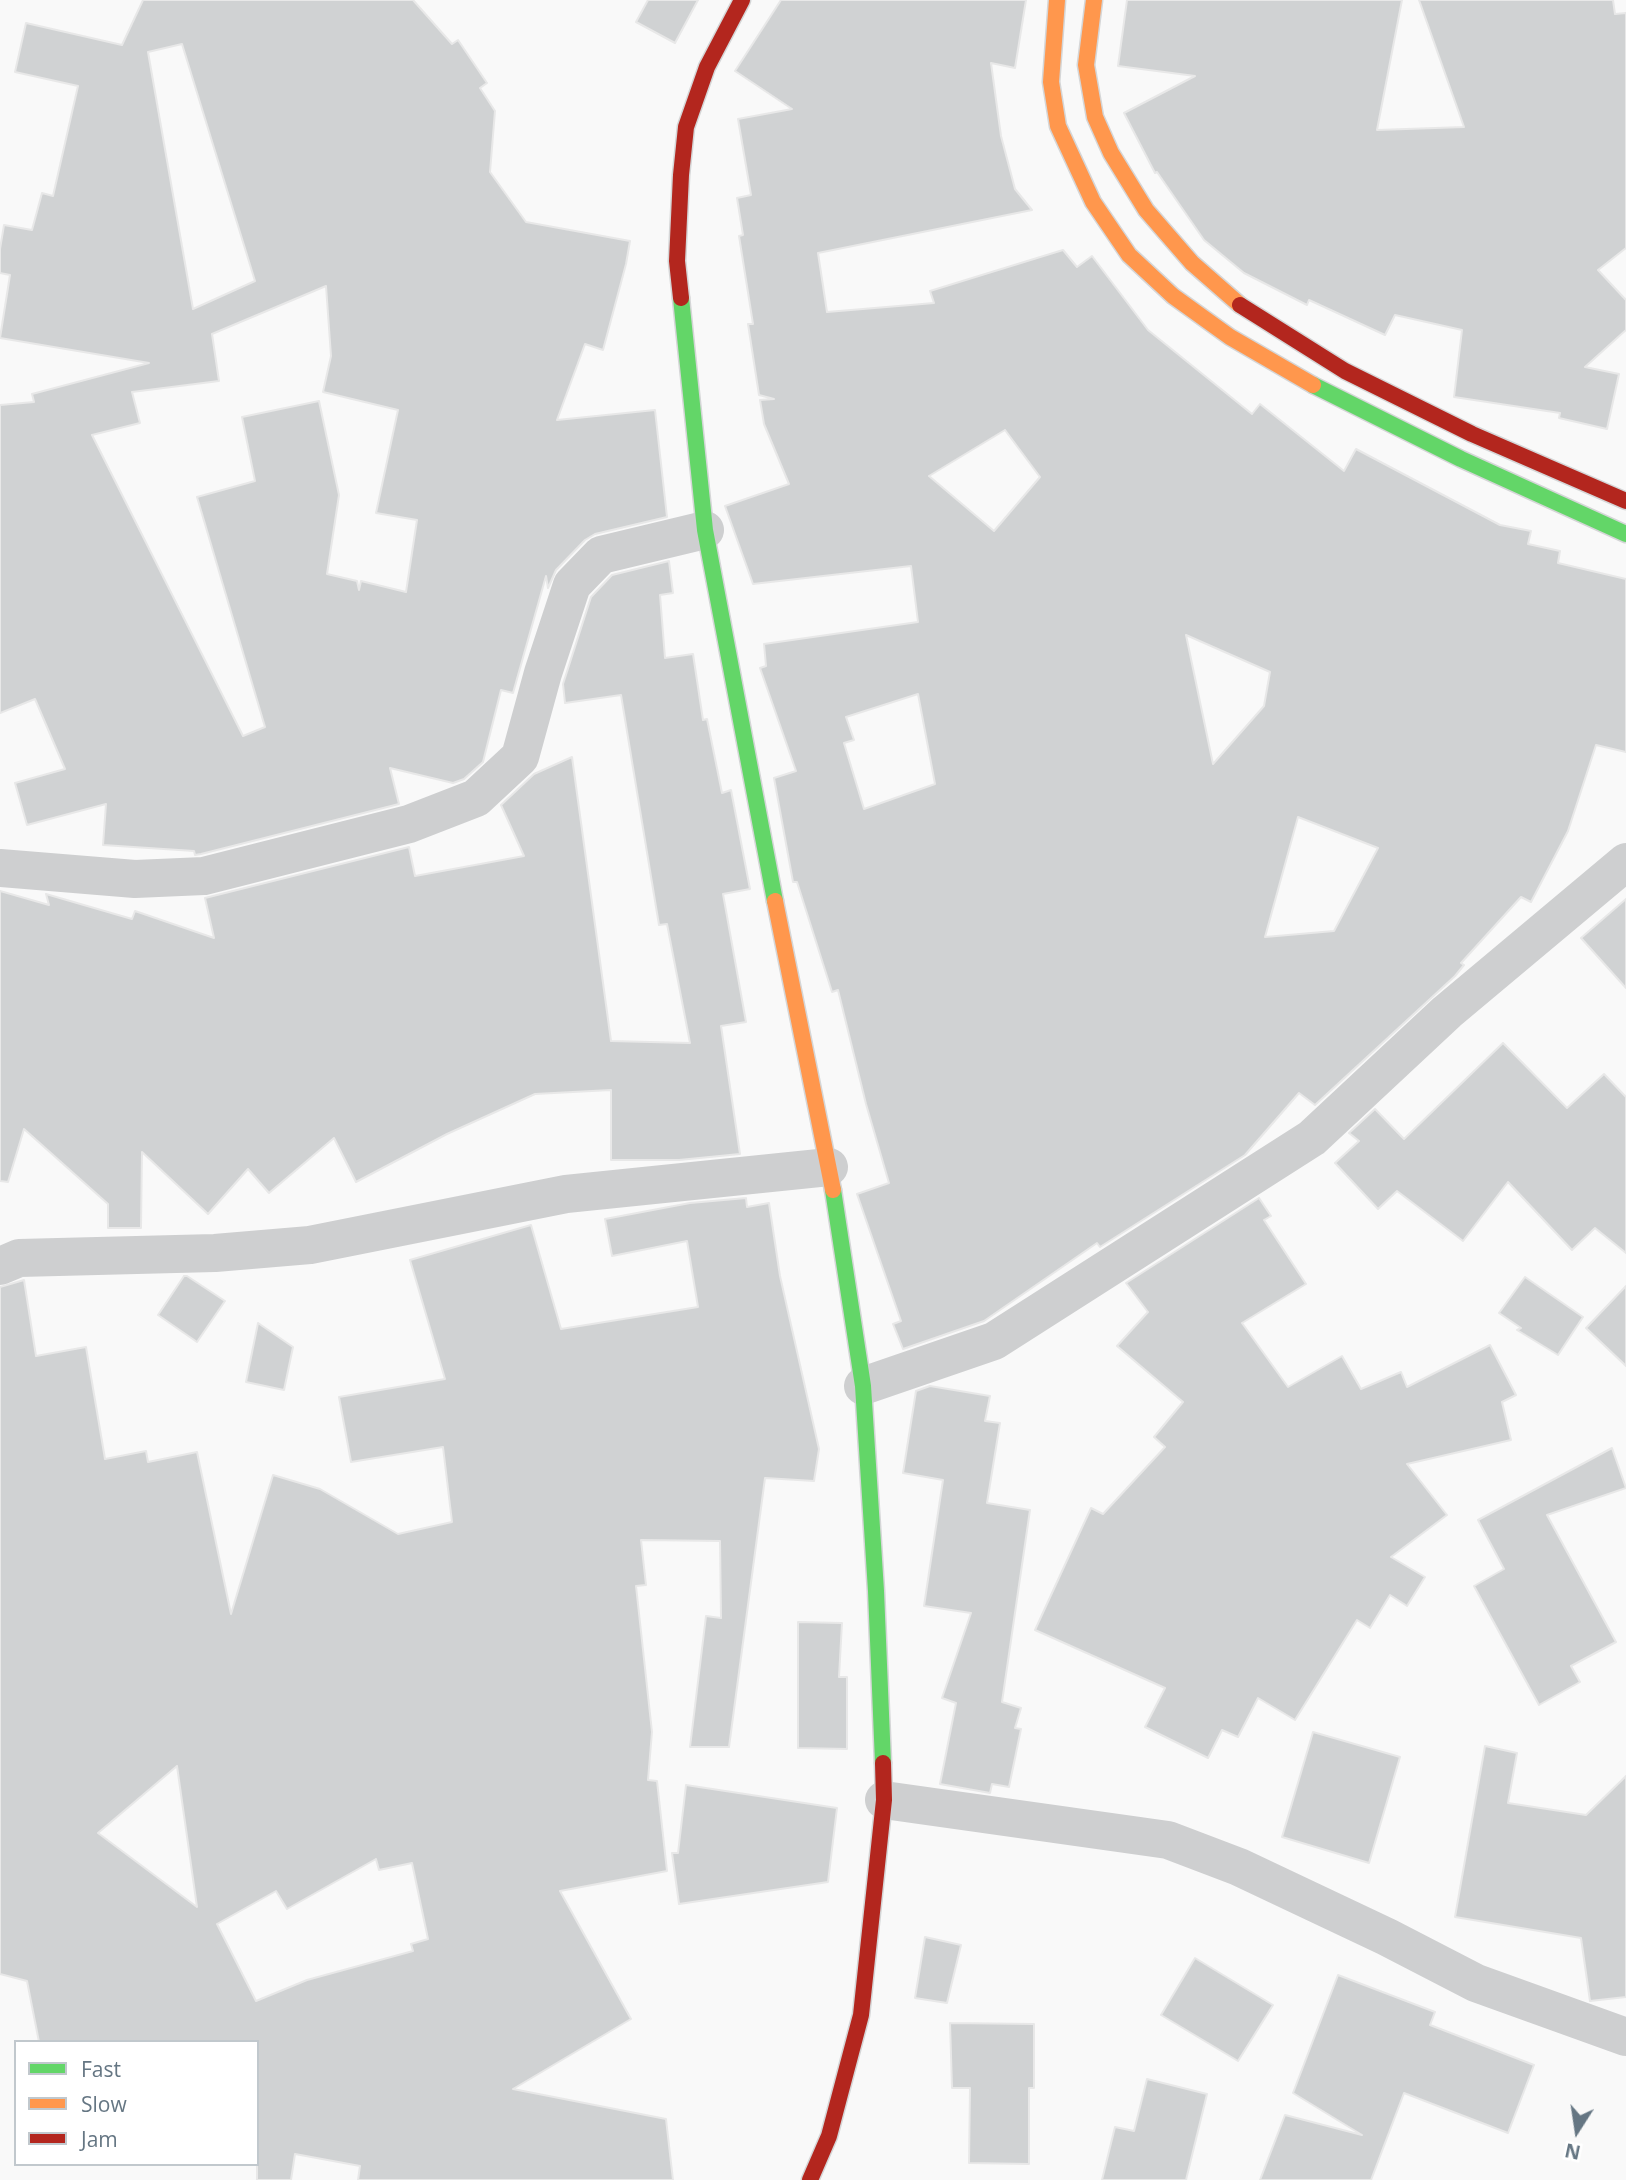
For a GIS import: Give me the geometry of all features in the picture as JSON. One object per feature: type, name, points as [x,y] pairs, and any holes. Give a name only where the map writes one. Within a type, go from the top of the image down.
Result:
[{"type":"street","points":[[742,0],[707,67],[686,127],[677,261],[705,530],[767,862],[829,1167],[863,1385],[876,1591],[884,1800],[861,2015],[829,2136],[810,2180]]},
{"type":"street","points":[[1057,0],[1051,82],[1058,126],[1093,202],[1129,255],[1173,296],[1230,337],[1316,386],[1461,459],[1626,534]]},
{"type":"street","points":[[1094,0],[1086,65],[1095,117],[1111,153],[1146,209],[1192,263],[1247,311],[1345,371],[1472,434],[1626,501]]},
{"type":"street","points":[[0,868],[135,879],[204,876],[409,824],[476,798],[520,757],[543,673],[572,585],[601,555],[705,530]]},
{"type":"street","points":[[863,1385],[994,1341],[1312,1138],[1447,1012],[1626,862]]},
{"type":"street","points":[[0,1266],[19,1258],[215,1253],[310,1245],[566,1194],[829,1167]]},
{"type":"street","points":[[884,1800],[1168,1840],[1239,1867],[1387,1937],[1476,1983],[1626,2037]]},
{"type":"building","points":[[143,0],[413,0],[452,44],[458,40],[487,83],[480,88],[495,111],[490,172],[526,222],[630,241],[603,350],[585,344],[557,420],[655,410],[667,517],[595,534],[585,540],[556,570],[548,588],[546,576],[513,693],[501,690],[483,762],[464,779],[453,783],[390,768],[399,804],[195,855],[194,851],[103,845],[106,804],[27,825],[15,783],[65,769],[35,699],[0,713],[0,405],[34,402],[32,394],[149,363],[0,338],[10,275],[0,273],[4,225],[32,230],[42,193],[53,196],[78,86],[15,72],[26,23],[122,45]],"holes":[[[182,44],[255,281],[193,309],[148,52]],[[326,286],[331,356],[323,392],[398,410],[376,513],[417,520],[406,592],[361,581],[359,590],[357,581],[327,574],[339,495],[319,401],[242,417],[255,481],[197,497],[265,727],[243,736],[92,435],[140,423],[132,392],[219,381],[212,334]]]},
{"type":"building","points":[[648,0],[698,0],[675,43],[636,22]]},
{"type":"building","points":[[781,0],[1026,0],[1015,68],[991,63],[1001,136],[1015,189],[1032,210],[818,253],[827,312],[934,303],[930,291],[1063,250],[1077,267],[1092,256],[1148,330],[1252,414],[1260,404],[1344,471],[1356,449],[1500,525],[1531,531],[1528,544],[1560,551],[1558,563],[1626,579],[1626,752],[1596,745],[1568,831],[1531,902],[1521,897],[1461,963],[1464,965],[1455,976],[1315,1105],[1299,1093],[1245,1155],[1100,1247],[1097,1243],[984,1321],[903,1349],[893,1324],[901,1321],[857,1194],[889,1183],[838,990],[832,992],[797,882],[793,882],[774,778],[796,771],[760,668],[766,666],[764,644],[918,622],[911,566],[753,584],[725,506],[789,484],[764,424],[760,400],[774,399],[759,395],[748,324],[753,324],[739,236],[743,235],[737,198],[751,195],[738,119],[792,109],[735,71]],"holes":[[[1005,430],[1040,477],[994,531],[929,476]],[[1186,635],[1270,672],[1264,706],[1213,764]],[[918,694],[935,784],[864,809],[844,743],[854,740],[846,717]],[[1298,817],[1378,848],[1334,931],[1265,937]]]},
{"type":"building","points":[[1127,0],[1402,0],[1377,130],[1464,127],[1419,0],[1613,0],[1615,14],[1626,13],[1626,248],[1598,270],[1626,300],[1626,330],[1585,367],[1619,374],[1607,429],[1559,418],[1560,413],[1454,397],[1462,330],[1395,315],[1385,335],[1309,300],[1307,305],[1244,273],[1204,240],[1157,172],[1155,173],[1124,113],[1195,76],[1118,66]]},
{"type":"building","points":[[669,561],[673,593],[660,595],[665,658],[693,654],[703,720],[707,719],[722,793],[731,790],[750,889],[723,894],[746,1022],[721,1026],[740,1154],[679,1160],[611,1160],[611,1090],[535,1094],[447,1134],[356,1182],[334,1138],[269,1193],[248,1169],[208,1214],[142,1152],[141,1228],[108,1228],[108,1204],[24,1129],[8,1182],[0,1181],[0,891],[49,905],[46,894],[132,919],[135,911],[214,938],[205,898],[409,847],[415,876],[524,856],[501,805],[534,774],[572,757],[611,1041],[690,1043],[667,924],[659,925],[621,695],[565,703],[563,684],[591,597],[612,575]]},
{"type":"building","points":[[1626,899],[1626,988],[1581,938]]},
{"type":"building","points":[[1503,1043],[1567,1108],[1604,1074],[1626,1097],[1626,1253],[1595,1228],[1572,1250],[1508,1182],[1463,1241],[1397,1191],[1378,1209],[1335,1163],[1359,1141],[1349,1133],[1375,1109],[1404,1139]]},
{"type":"building","points":[[746,1198],[747,1207],[769,1203],[780,1276],[819,1449],[814,1481],[765,1478],[729,1747],[690,1747],[706,1616],[721,1618],[720,1541],[641,1540],[646,1585],[636,1586],[652,1732],[648,1780],[657,1781],[667,1871],[560,1891],[631,2019],[513,2089],[666,2119],[673,2180],[358,2180],[360,2166],[295,2154],[291,2180],[257,2180],[259,2040],[39,2040],[27,1981],[0,1974],[0,1287],[24,1280],[36,1356],[86,1347],[105,1459],[146,1451],[148,1462],[197,1452],[231,1614],[273,1475],[320,1489],[398,1534],[452,1522],[443,1447],[351,1462],[339,1397],[445,1379],[410,1260],[531,1225],[561,1329],[698,1307],[687,1241],[612,1256],[605,1219],[690,1203]],"holes":[[[177,1766],[197,1907],[98,1833]],[[376,1859],[379,1870],[412,1863],[428,1939],[411,1944],[413,1951],[307,1980],[256,2001],[217,1924],[276,1891],[287,1909]]]},
{"type":"building","points":[[1259,1198],[1271,1216],[1264,1220],[1306,1284],[1242,1323],[1288,1387],[1342,1356],[1361,1389],[1401,1372],[1407,1387],[1490,1345],[1516,1395],[1502,1402],[1511,1440],[1407,1464],[1447,1515],[1391,1557],[1425,1577],[1407,1606],[1390,1595],[1370,1628],[1357,1620],[1295,1720],[1258,1698],[1238,1737],[1222,1730],[1208,1758],[1145,1727],[1165,1688],[1035,1630],[1091,1508],[1103,1514],[1165,1447],[1154,1437],[1183,1402],[1117,1346],[1148,1312],[1126,1283]]},
{"type":"building","points":[[184,1276],[225,1301],[197,1342],[158,1315]]},
{"type":"building","points":[[1525,1277],[1583,1317],[1558,1355],[1517,1330],[1521,1328],[1499,1313]]},
{"type":"building","points":[[1626,1286],[1626,1366],[1586,1328]]},
{"type":"building","points":[[258,1323],[293,1347],[284,1390],[246,1382]]},
{"type":"building","points":[[930,1386],[990,1396],[985,1421],[1000,1423],[987,1503],[1030,1510],[1002,1702],[1021,1708],[1015,1728],[1021,1729],[1009,1787],[992,1784],[990,1793],[940,1784],[956,1703],[942,1698],[971,1613],[924,1606],[943,1480],[903,1473],[916,1391]]},
{"type":"building","points":[[1612,1448],[1626,1488],[1547,1515],[1616,1642],[1571,1666],[1580,1682],[1539,1705],[1474,1586],[1504,1569],[1478,1520]]},
{"type":"building","points":[[798,1622],[842,1623],[839,1677],[847,1677],[847,1749],[798,1748]]},
{"type":"building","points":[[1313,1732],[1400,1757],[1369,1863],[1282,1837]]},
{"type":"building","points":[[1485,1746],[1517,1753],[1508,1803],[1586,1815],[1626,1776],[1626,1997],[1590,2001],[1581,1938],[1455,1917]]},
{"type":"building","points":[[686,1785],[837,1808],[828,1882],[679,1904],[672,1853],[678,1853]]},
{"type":"building","points":[[925,1937],[961,1945],[947,2003],[915,1998]]},
{"type":"building","points":[[1195,1958],[1273,2005],[1238,2061],[1161,2015]]},
{"type":"building","points":[[1338,1975],[1435,2012],[1430,2025],[1534,2065],[1508,2133],[1404,2093],[1371,2180],[1260,2180],[1285,2115],[1362,2135],[1293,2093]]},
{"type":"building","points":[[950,2023],[1034,2024],[1034,2088],[1029,2088],[1029,2164],[969,2163],[970,2088],[952,2088]]},
{"type":"building","points":[[1147,2079],[1207,2094],[1186,2180],[1102,2180],[1115,2127],[1134,2131]]},
{"type":"traffic: fast","points":[[681,298],[705,530],[775,901]]},
{"type":"traffic: fast","points":[[1313,385],[1461,459],[1626,534]]},
{"type":"traffic: fast","points":[[833,1190],[863,1386],[876,1591],[883,1763]]},
{"type":"traffic: slow","points":[[1057,0],[1051,82],[1058,126],[1093,202],[1129,255],[1173,296],[1230,337],[1313,385]]},
{"type":"traffic: slow","points":[[1094,0],[1086,65],[1095,117],[1111,153],[1146,210],[1192,263],[1240,305]]},
{"type":"traffic: slow","points":[[775,901],[833,1190]]},
{"type":"traffic: jam","points":[[681,298],[677,261],[686,127],[707,67],[742,0]]},
{"type":"traffic: jam","points":[[1240,305],[1345,371],[1472,434],[1626,501]]},
{"type":"traffic: jam","points":[[810,2180],[829,2136],[861,2015],[884,1800],[883,1763]]}]
